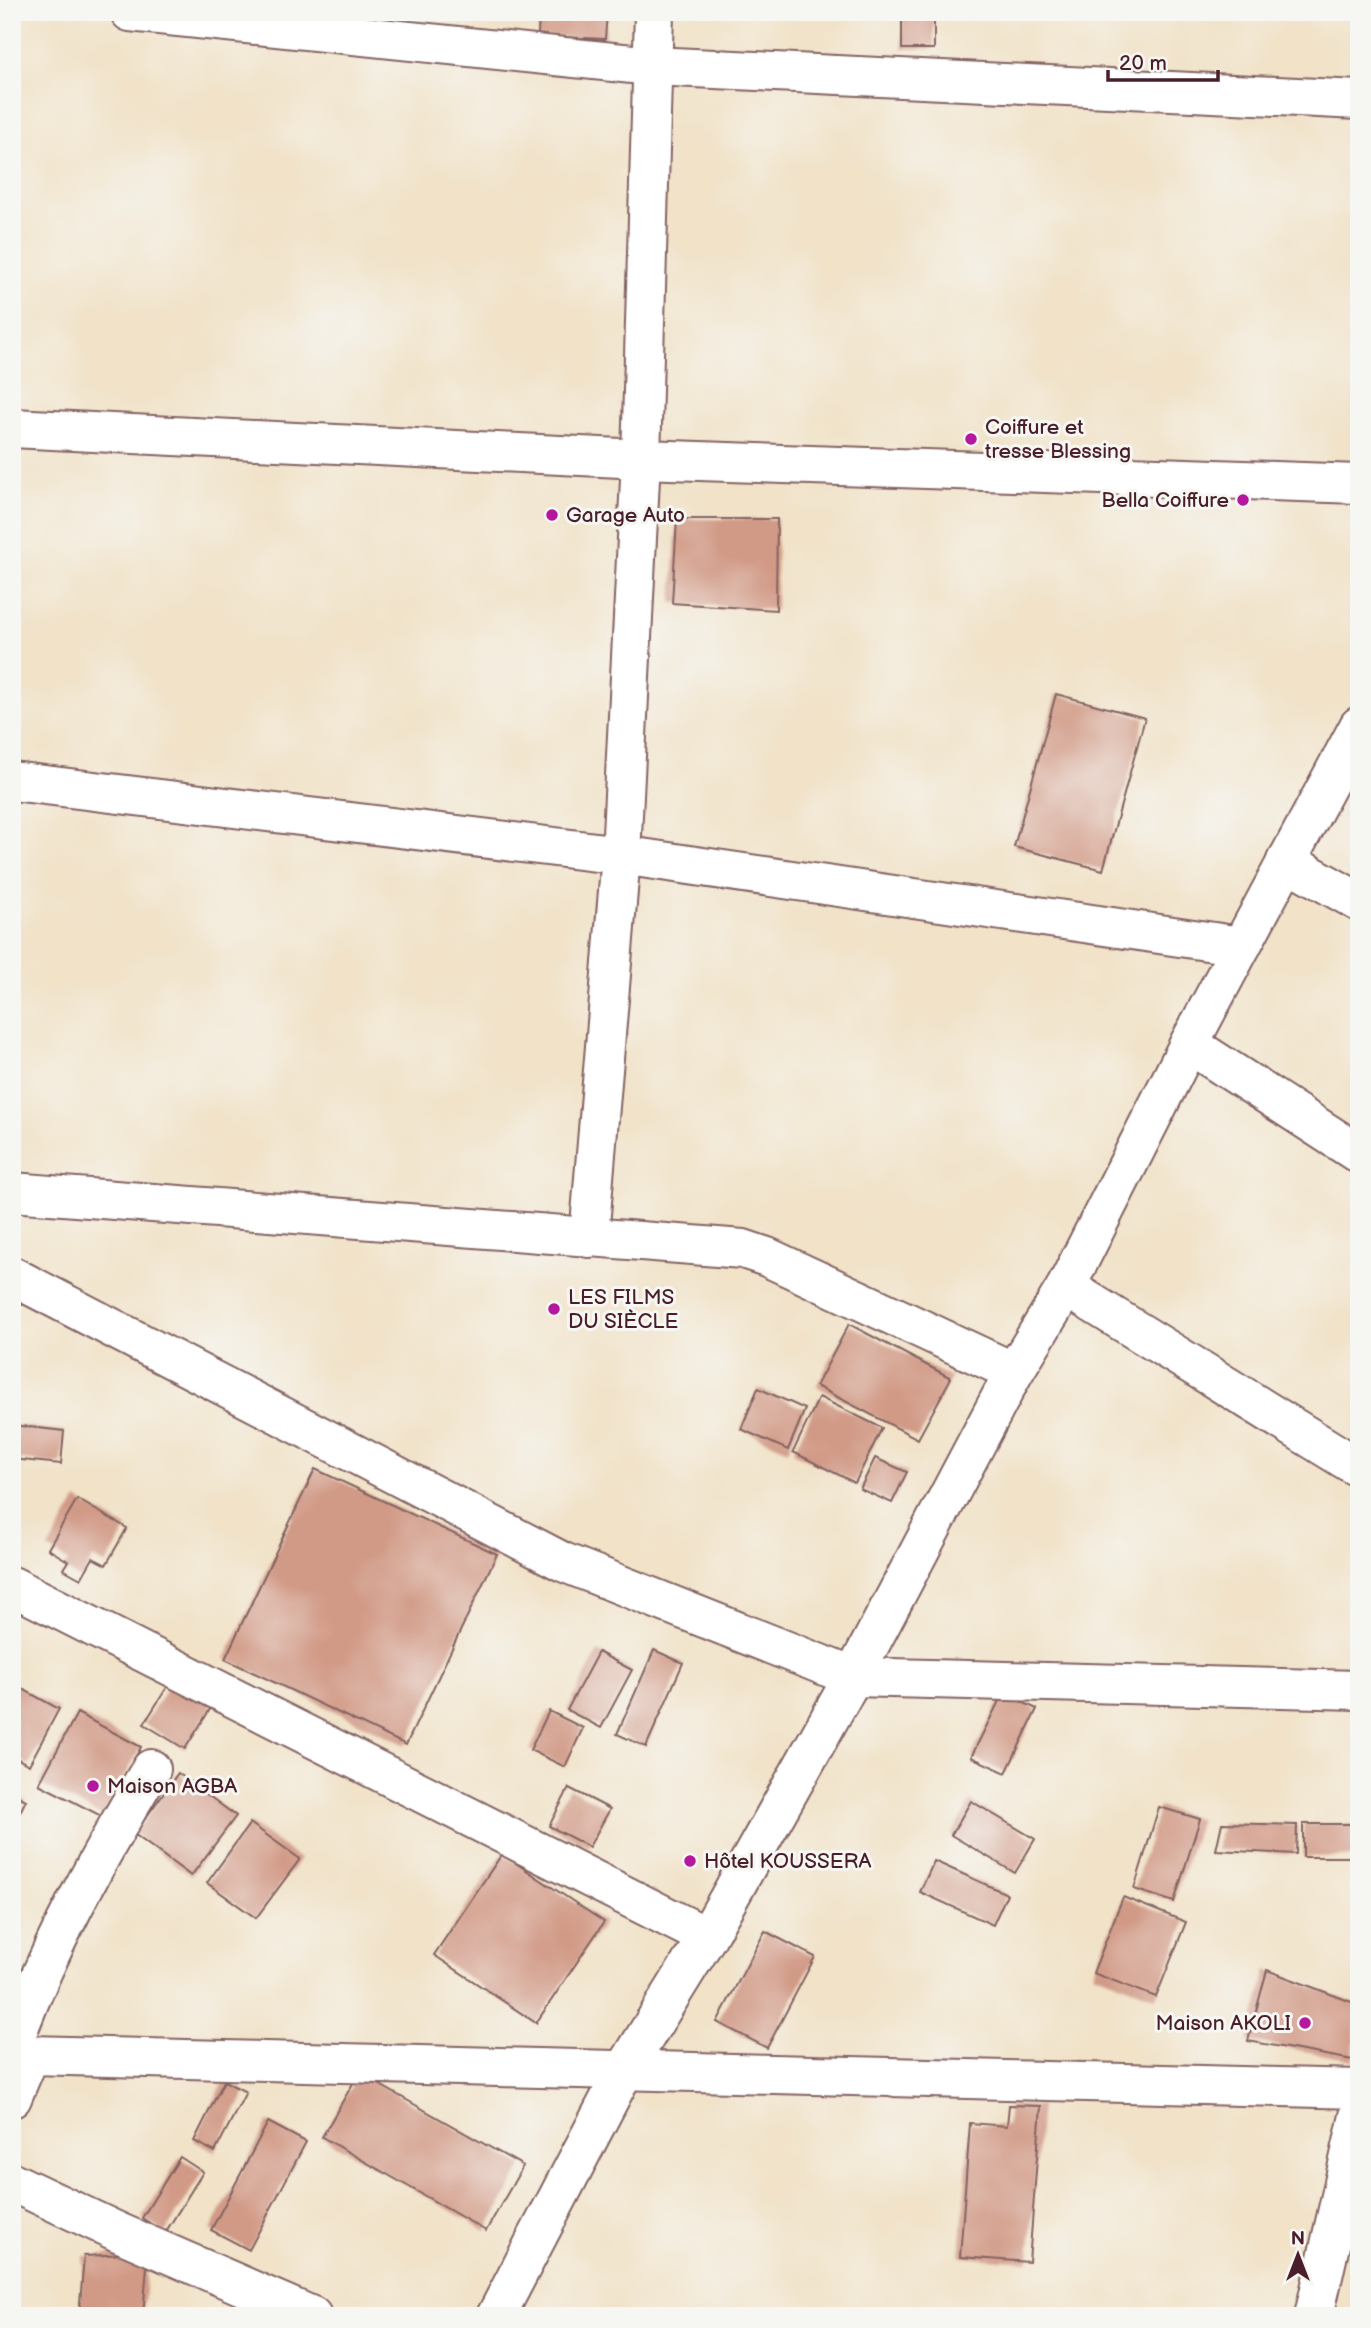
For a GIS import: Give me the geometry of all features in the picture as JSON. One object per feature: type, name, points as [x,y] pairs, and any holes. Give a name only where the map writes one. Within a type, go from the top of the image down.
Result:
[{"type":"street","points":[[130,12],[652,66],[1359,100]]},
{"type":"street","points":[[589,1238],[621,855],[641,460],[654,12]]},
{"type":"street","points":[[12,428],[641,460],[1359,484]]},
{"type":"street","points":[[496,2316],[624,2071],[707,1937],[853,1676],[1014,1372],[1066,1287],[1189,1044],[1359,726]]},
{"type":"street","points":[[12,781],[621,855],[1241,946]]},
{"type":"street","points":[[1286,861],[1359,902]]},
{"type":"street","points":[[1189,1044],[1359,1154]]},
{"type":"street","points":[[12,1192],[743,1249],[767,1257],[1014,1372]]},
{"type":"street","points":[[12,1276],[563,1562],[853,1676],[1359,1690]]},
{"type":"street","points":[[1066,1287],[1359,1468]]},
{"type":"street","points":[[12,1586],[707,1937]]},
{"type":"street","points":[[12,2098],[18,2050],[29,1999],[115,1830],[151,1769]]},
{"type":"street","points":[[18,2050],[624,2071],[1359,2089]]},
{"type":"street","points":[[1314,2316],[1359,2116]]},
{"type":"street","points":[[12,2182],[118,2232],[312,2316]]},
{"type":"building","points":[[539,12],[607,12],[605,39],[538,36]]},
{"type":"building","points":[[902,12],[934,12],[934,49],[902,49]]},
{"type":"building","points":[[677,519],[777,519],[776,610],[672,603]]},
{"type":"building","points":[[1056,694],[1145,718],[1103,870],[1014,847]]},
{"type":"building","points":[[849,1324],[951,1378],[918,1439],[816,1386]]},
{"type":"building","points":[[758,1388],[805,1409],[788,1450],[741,1429]]},
{"type":"building","points":[[819,1397],[882,1428],[855,1483],[793,1452]]},
{"type":"building","points":[[12,1425],[64,1431],[61,1464],[12,1459]]},
{"type":"building","points":[[875,1458],[907,1472],[892,1503],[860,1489]]},
{"type":"building","points":[[315,1469],[497,1554],[406,1745],[225,1659]]},
{"type":"building","points":[[77,1499],[127,1528],[106,1565],[93,1558],[81,1579],[63,1569],[68,1561],[48,1549]]},
{"type":"building","points":[[654,1650],[683,1663],[646,1747],[617,1734]]},
{"type":"building","points":[[598,1652],[632,1670],[601,1728],[567,1710]]},
{"type":"building","points":[[176,1673],[217,1698],[185,1749],[144,1724]]},
{"type":"building","points":[[12,1683],[59,1709],[29,1765],[12,1756]]},
{"type":"building","points":[[1003,1693],[1037,1709],[1006,1773],[971,1757]]},
{"type":"building","points":[[549,1711],[583,1728],[565,1767],[530,1750]]},
{"type":"building","points":[[77,1713],[141,1747],[103,1817],[39,1784]]},
{"type":"building","points":[[178,1773],[236,1816],[191,1876],[134,1834]]},
{"type":"building","points":[[569,1788],[610,1809],[589,1847],[549,1826]]},
{"type":"building","points":[[12,1793],[26,1800],[12,1828]]},
{"type":"building","points":[[971,1801],[1035,1839],[1015,1873],[951,1835]]},
{"type":"building","points":[[1159,1807],[1200,1819],[1174,1902],[1134,1889]]},
{"type":"building","points":[[250,1823],[300,1859],[256,1918],[207,1883]]},
{"type":"building","points":[[1222,1823],[1297,1825],[1296,1854],[1216,1850]]},
{"type":"building","points":[[1303,1824],[1359,1824],[1359,1857],[1303,1857]]},
{"type":"building","points":[[502,1854],[604,1922],[536,2023],[434,1955]]},
{"type":"building","points":[[934,1861],[1007,1894],[993,1925],[920,1892]]},
{"type":"building","points":[[1123,1897],[1186,1922],[1156,1997],[1093,1973]]},
{"type":"building","points":[[765,1931],[815,1957],[767,2048],[717,2022]]},
{"type":"building","name":"Maison AKOLI","points":[[1267,1970],[1357,2004],[1353,2060],[1248,2041]]},
{"type":"building","points":[[359,2073],[523,2166],[486,2231],[322,2137]]},
{"type":"building","points":[[224,2081],[246,2092],[215,2152],[194,2141]]},
{"type":"building","points":[[1009,2105],[1041,2106],[1029,2262],[960,2257],[970,2123],[1007,2126]]},
{"type":"building","points":[[268,2122],[306,2142],[249,2250],[211,2230]]},
{"type":"building","points":[[180,2157],[203,2172],[165,2233],[142,2218]]},
{"type":"building","points":[[148,2253],[143,2316],[79,2316],[84,2256]]},
{"type":"place","name":"Coiffure et tresse Blessing","points":[[971,439]]},
{"type":"place","name":"Bella Coiffure","points":[[1243,500]]},
{"type":"place","name":"Garage Auto","points":[[552,515]]},
{"type":"place","name":"LES FILMS DU SIÈCLE","points":[[554,1309]]},
{"type":"place","name":"Maison AGBA","points":[[93,1786]]},
{"type":"place","name":"Hôtel KOUSSERA","points":[[690,1861]]},
{"type":"place","name":"Maison AKOLI","points":[[1305,2023]]}]
